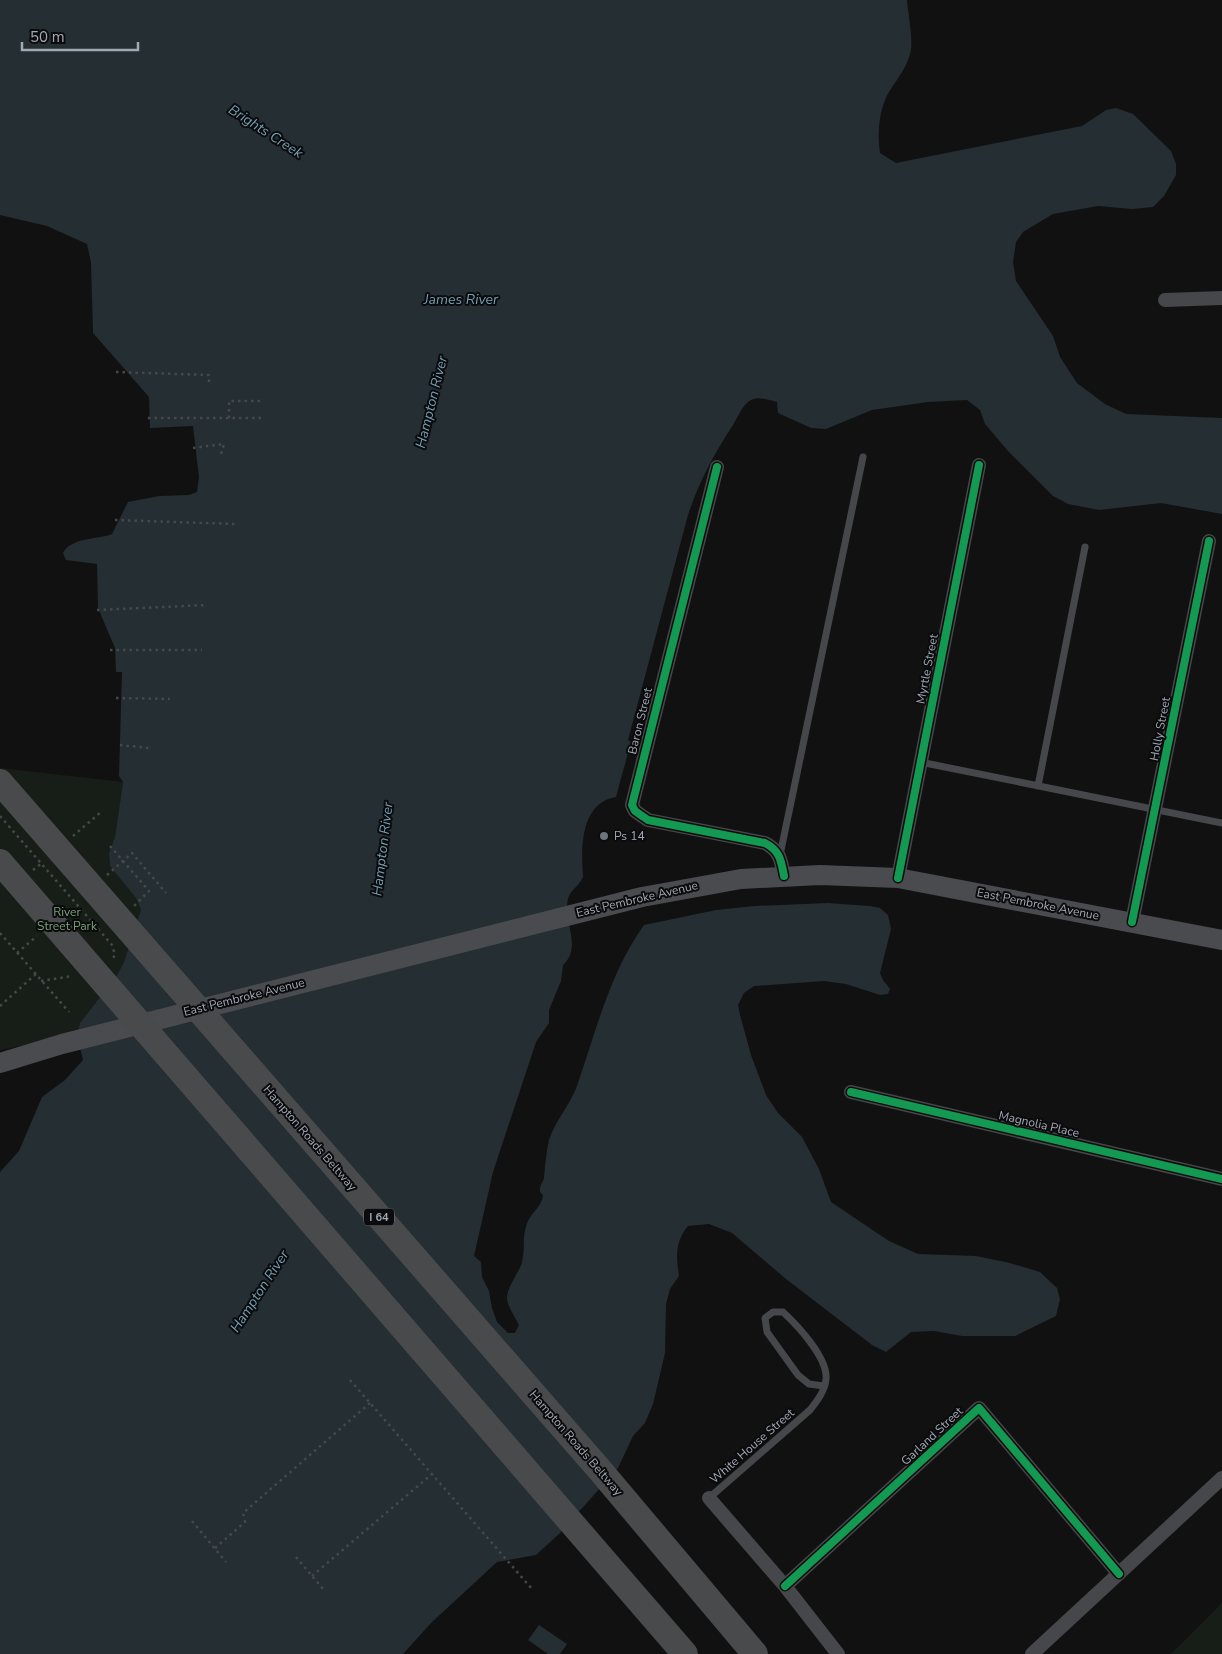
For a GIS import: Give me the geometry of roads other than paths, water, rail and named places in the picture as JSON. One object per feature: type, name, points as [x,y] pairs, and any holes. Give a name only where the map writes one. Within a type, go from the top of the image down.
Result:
[{"type":"highway","name":"Hampton Roads Beltway","points":[[0,782],[599,1469],[755,1654]]},
{"type":"highway","points":[[0,862],[685,1654]]},
{"type":"main road","name":"East Pembroke Avenue","points":[[0,1063],[62,1044],[591,910],[706,884],[784,876],[857,875],[898,878],[1222,940]]},
{"type":"main road","name":"East Pembroke Avenue","points":[[0,1050],[62,1044]]},
{"type":"street","points":[[1165,300],[1222,298]]},
{"type":"street","name":"Myrtle Street","points":[[898,878],[978,465]]},
{"type":"street","name":"Baron Street","points":[[717,467],[632,805],[635,811],[648,820],[758,841],[774,848],[780,856]]},
{"type":"street","name":"Holly Street","points":[[1132,922],[1209,541]]},
{"type":"street","points":[[780,856],[784,876]]},
{"type":"street","name":"Magnolia Place","points":[[851,1092],[1222,1179]]},
{"type":"street","name":"Garland Street","points":[[785,1586],[978,1408],[1119,1574]]},
{"type":"street","points":[[1032,1654],[1222,1478]]},
{"type":"street","points":[[709,1498],[785,1586],[838,1654]]},
{"type":"lane","points":[[780,856],[863,457]]},
{"type":"lane","points":[[1038,786],[1085,547]]},
{"type":"lane","points":[[920,762],[1222,823]]},
{"type":"lane","points":[[773,1312],[783,1312],[793,1321],[825,1366],[824,1386],[809,1384],[798,1375],[767,1332],[765,1318],[773,1312]]},
{"type":"lane","name":"White House Street","points":[[709,1498],[810,1410],[822,1393],[824,1386]]},
{"type":"water","name":"James River","points":[[0,0],[907,0],[911,35],[910,54],[904,69],[889,92],[883,106],[879,129],[880,153],[896,163],[1082,126],[1106,110],[1116,108],[1133,114],[1171,151],[1176,164],[1176,175],[1164,196],[1153,207],[1132,209],[1098,206],[1053,214],[1023,232],[1016,242],[1013,262],[1016,281],[1053,336],[1060,357],[1077,383],[1105,404],[1126,414],[1222,418],[1222,514],[1161,503],[1099,510],[1068,504],[1053,496],[1008,451],[985,424],[980,410],[967,400],[928,402],[872,410],[826,429],[811,428],[778,413],[777,402],[767,399],[751,400],[743,408],[708,468],[688,515],[628,740],[631,742],[616,797],[604,801],[595,808],[585,828],[582,853],[583,877],[570,894],[567,905],[572,949],[563,965],[561,981],[549,1010],[549,1023],[536,1042],[493,1172],[474,1256],[481,1262],[482,1277],[489,1291],[497,1322],[508,1333],[515,1333],[519,1325],[510,1308],[507,1297],[509,1288],[522,1262],[528,1221],[542,1199],[543,1195],[540,1192],[540,1188],[544,1178],[549,1140],[577,1086],[613,982],[632,943],[644,925],[716,910],[754,906],[828,903],[870,906],[880,908],[888,915],[891,929],[880,973],[890,989],[888,994],[880,995],[846,984],[824,981],[754,986],[744,993],[738,1005],[740,1015],[751,1055],[766,1095],[778,1113],[802,1137],[819,1169],[831,1202],[889,1241],[918,1254],[976,1256],[1040,1272],[1057,1288],[1060,1299],[1056,1316],[1015,1336],[962,1336],[934,1331],[911,1332],[886,1352],[872,1345],[786,1279],[732,1233],[709,1224],[688,1226],[679,1244],[677,1262],[679,1276],[670,1289],[666,1304],[665,1353],[653,1404],[645,1423],[633,1436],[618,1468],[559,1534],[536,1555],[497,1562],[431,1623],[403,1654],[0,1654],[0,1172],[19,1151],[42,1097],[65,1080],[83,1060],[77,1035],[80,1023],[117,975],[124,962],[141,910],[136,898],[110,866],[109,853],[115,837],[123,782],[119,776],[122,672],[116,672],[115,648],[98,608],[97,564],[66,560],[63,553],[72,544],[112,534],[128,502],[159,496],[189,495],[197,492],[199,477],[193,426],[150,428],[149,397],[93,333],[91,262],[87,244],[47,226],[0,215]]},
{"type":"water","points":[[539,1625],[567,1644],[560,1654],[548,1654],[528,1640]]},
{"type":"place","name":"Ps 14","points":[[604,836]]},
{"type":"water label","name":"Brights Creek","points":[[266,131]]},
{"type":"water label","name":"Hampton River","points":[[431,402]]},
{"type":"water label","name":"Hampton River","points":[[382,849]]},
{"type":"water label","name":"Hampton River","points":[[259,1291]]},
{"type":"park label","name":"River Street Park","points":[[67,919]]}]
